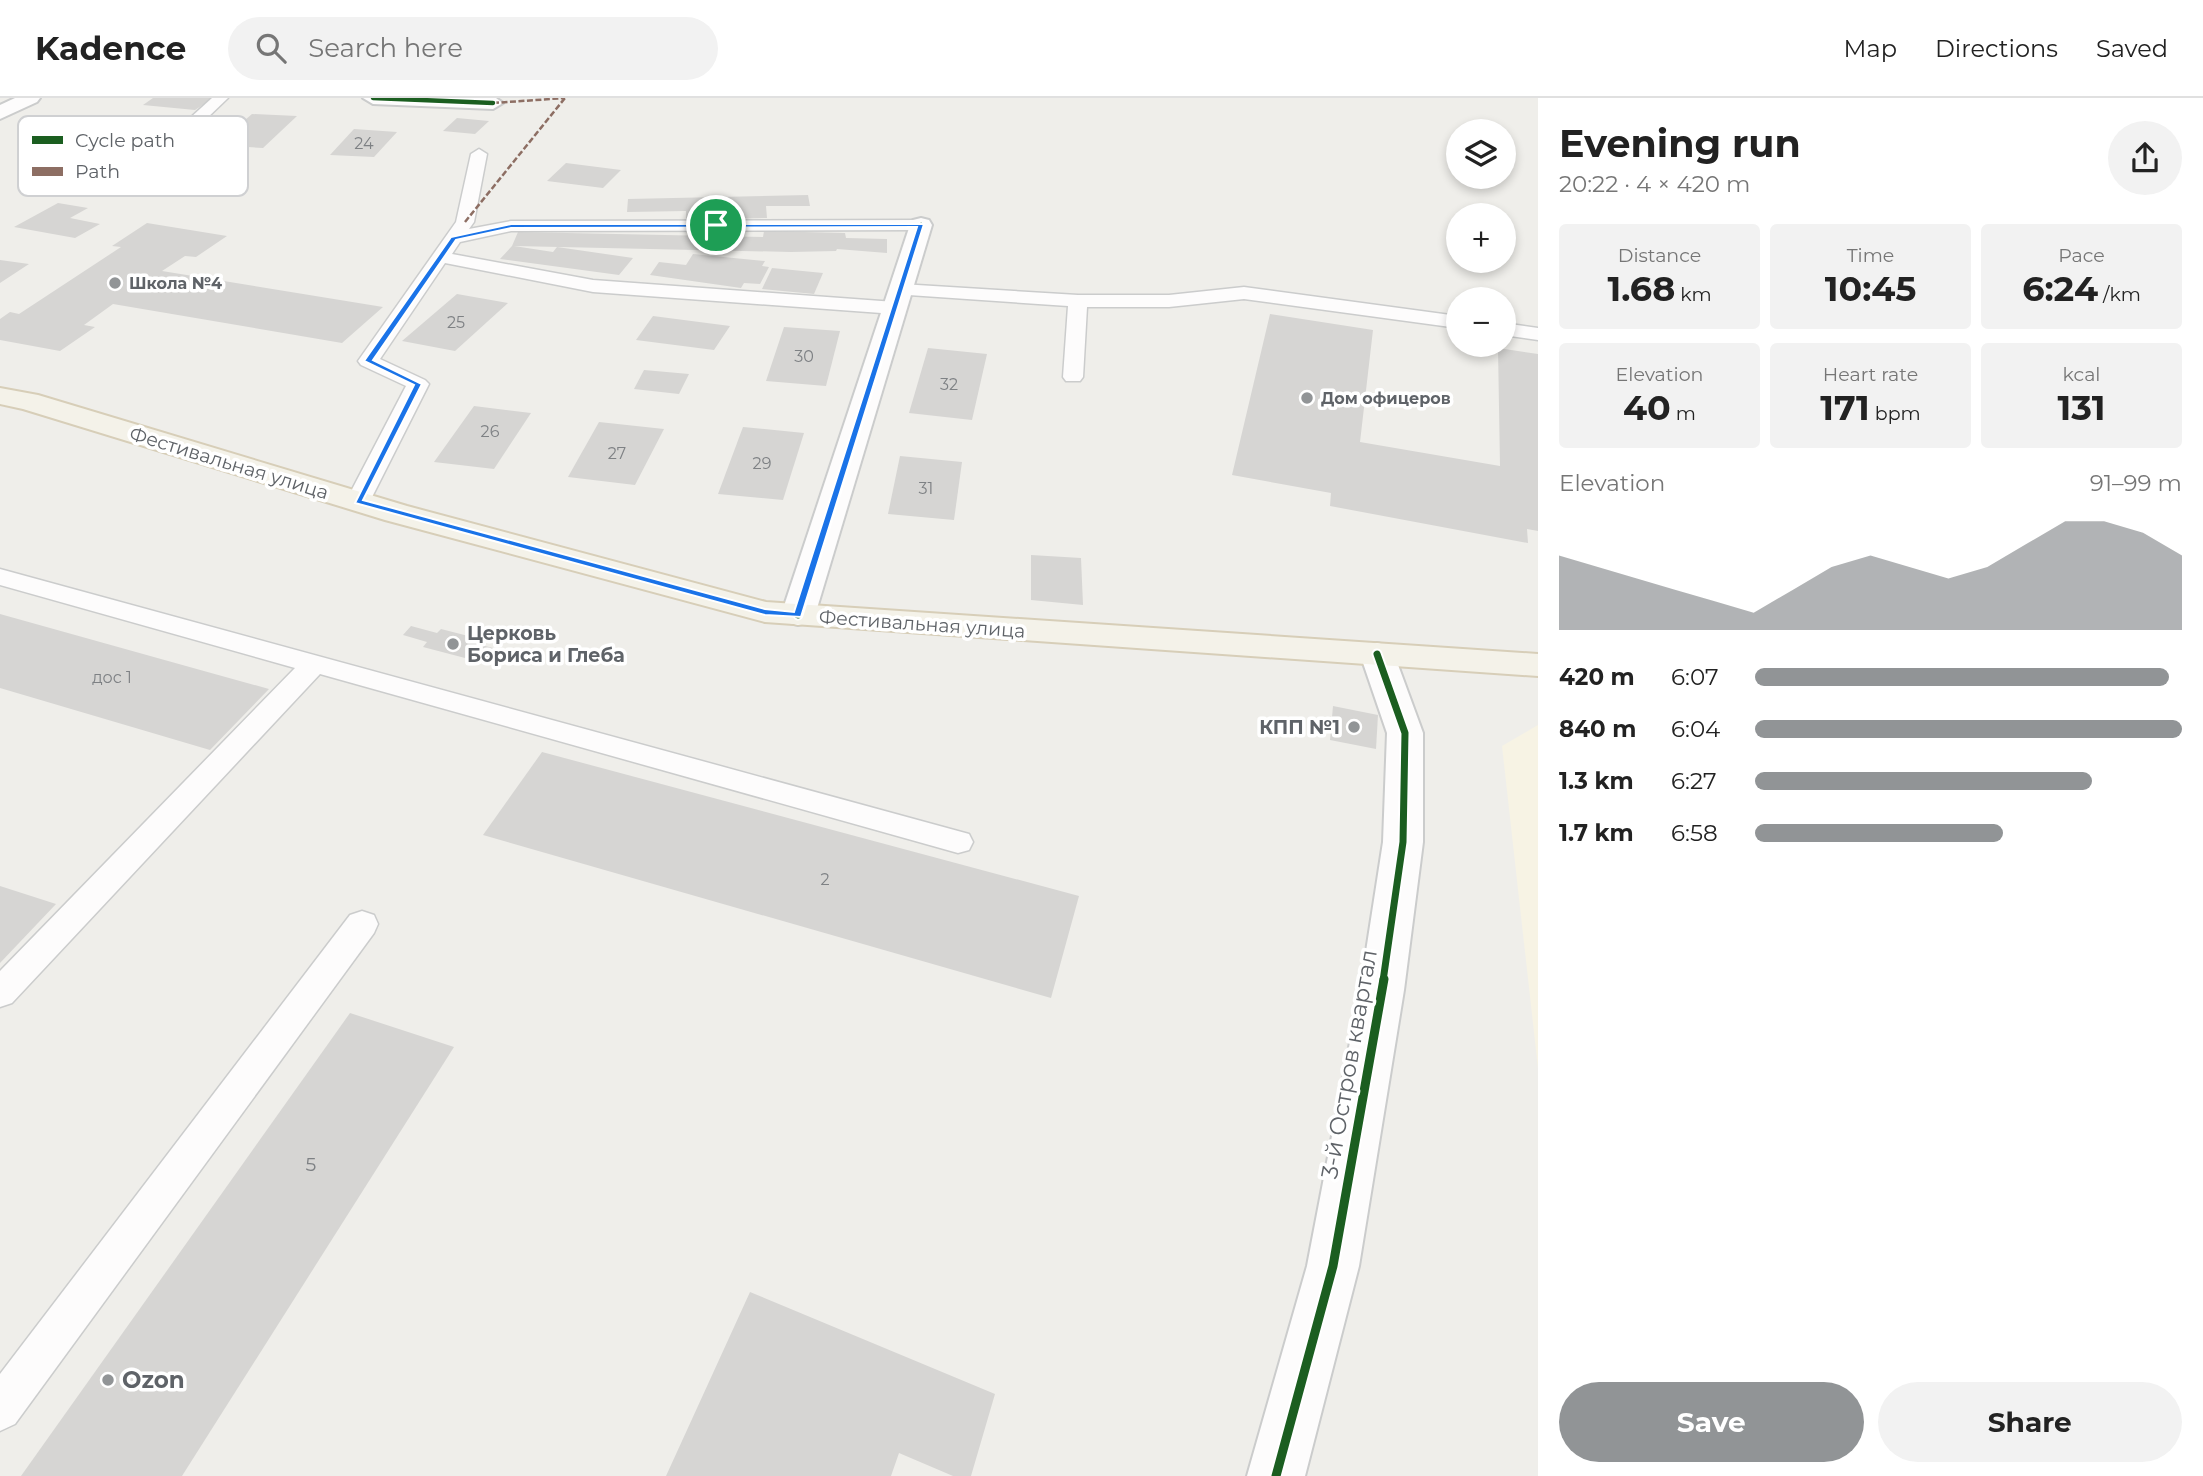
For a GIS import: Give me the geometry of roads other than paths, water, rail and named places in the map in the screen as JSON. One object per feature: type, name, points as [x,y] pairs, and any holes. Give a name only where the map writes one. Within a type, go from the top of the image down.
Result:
[{"type":"main road","name":"Фестивальная улица","points":[[0,396],[28,401],[358,502],[765,612],[1538,665]]},
{"type":"street","points":[[0,113],[30,98]]},
{"type":"street","points":[[373,98],[493,103]]},
{"type":"street","points":[[798,615],[921,225]]},
{"type":"street","name":"3-й Остров квартал","points":[[1276,1476],[1334,1266],[1382,990],[1403,842],[1405,733],[1377,654]]},
{"type":"lane","points":[[201,116],[221,98]]},
{"type":"lane","points":[[358,502],[418,384],[368,361],[465,222],[479,154]]},
{"type":"lane","points":[[453,238],[511,226],[921,225]]},
{"type":"lane","points":[[441,257],[593,286],[898,299],[1078,301],[1169,300],[1244,293],[1446,321]]},
{"type":"lane","points":[[1073,377],[1078,301]]},
{"type":"lane","points":[[1516,331],[1538,334]]},
{"type":"lane","points":[[0,577],[958,842]]},
{"type":"lane","points":[[0,993],[314,664]]},
{"type":"lane","points":[[0,1409],[362,924]]},
{"type":"place","name":"Школа №4","points":[[115,283]]},
{"type":"place","name":"Дом офицеров","points":[[1307,398]]},
{"type":"place","name":"Церковь Бориса и Глеба","points":[[453,644]]},
{"type":"place","name":"КПП №1","points":[[1354,727]]},
{"type":"place","name":"Ozon","points":[[108,1380]]}]
